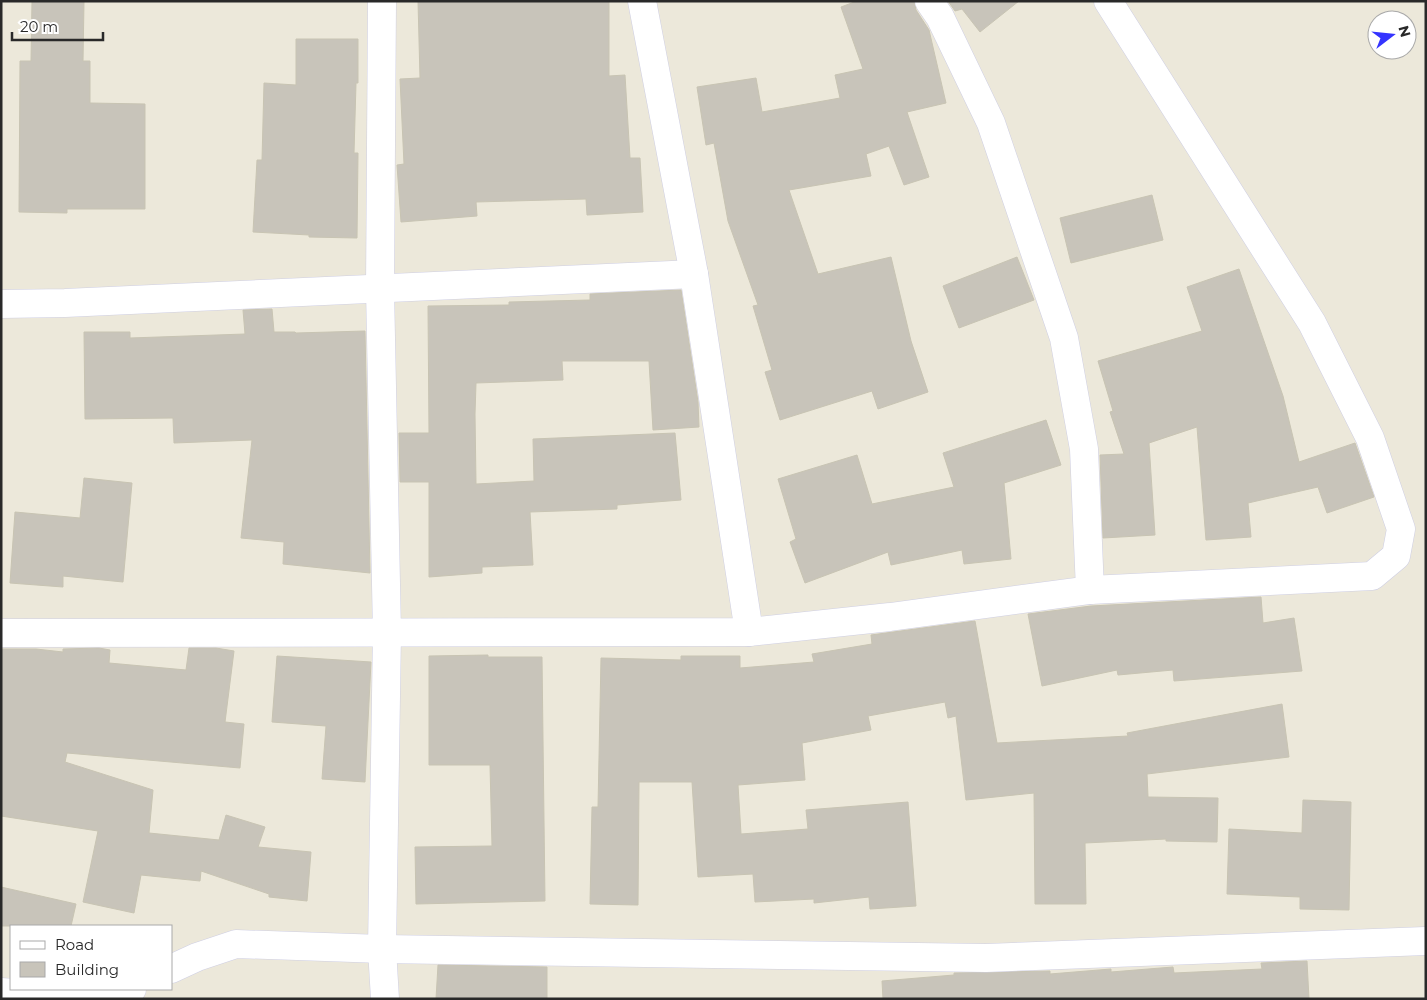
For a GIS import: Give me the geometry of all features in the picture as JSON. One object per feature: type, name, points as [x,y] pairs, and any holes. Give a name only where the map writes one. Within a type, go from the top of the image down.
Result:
[{"type":"street","points":[[382,1],[380,289],[387,633],[382,949],[385,999]]},
{"type":"street","points":[[642,1],[694,274],[749,632]]},
{"type":"street","points":[[928,1],[940,17],[991,123],[1064,338],[1084,449],[1090,590]]},
{"type":"street","points":[[1,633],[749,632],[890,617],[1090,590],[1372,576],[1396,556],[1401,530],[1370,438],[1312,323],[1108,1]]},
{"type":"street","points":[[1,304],[65,303],[694,274]]},
{"type":"street","points":[[172,969],[197,957],[236,944],[382,949],[986,958],[1425,941]]},
{"type":"street","points":[[1,992],[95,999],[128,990]]},
{"type":"building","points":[[32,1],[84,1],[83,61],[90,61],[90,103],[145,104],[145,209],[67,209],[67,213],[19,212],[20,61],[31,61]]},
{"type":"building","points":[[418,1],[609,1],[609,76],[625,75],[630,158],[640,158],[643,212],[587,215],[586,199],[476,202],[477,216],[401,222],[397,165],[404,164],[400,79],[420,78]]},
{"type":"building","points":[[857,1],[914,1],[916,10],[929,30],[946,103],[907,112],[929,177],[904,185],[889,146],[866,154],[871,176],[789,190],[818,274],[891,257],[911,341],[928,392],[878,409],[872,391],[780,420],[765,372],[772,370],[753,306],[758,305],[728,221],[714,143],[706,145],[697,87],[756,78],[762,112],[840,98],[835,75],[863,69],[841,7]]},
{"type":"building","points":[[948,1],[1019,1],[980,32],[962,9],[955,11]]},
{"type":"building","points":[[296,39],[358,39],[358,83],[356,83],[354,153],[358,153],[357,238],[309,237],[309,235],[253,232],[257,160],[262,160],[264,83],[296,85]]},
{"type":"building","points":[[1152,195],[1163,240],[1071,263],[1060,218]]},
{"type":"building","points":[[1017,257],[1034,300],[959,328],[943,286]]},
{"type":"building","points":[[1239,269],[1283,396],[1299,462],[1355,443],[1374,497],[1327,513],[1318,487],[1248,503],[1251,537],[1206,540],[1197,427],[1149,443],[1155,535],[1103,538],[1100,455],[1124,454],[1110,412],[1113,411],[1098,361],[1202,331],[1187,287]]},
{"type":"building","points":[[681,290],[698,402],[699,427],[653,430],[649,361],[562,361],[563,380],[476,383],[475,414],[476,484],[534,481],[533,439],[675,433],[681,500],[617,505],[617,509],[530,512],[533,565],[482,567],[482,573],[429,577],[429,482],[400,482],[399,433],[429,433],[428,306],[509,305],[509,302],[590,300],[590,294]]},
{"type":"building","points":[[272,309],[274,332],[365,331],[370,573],[283,564],[284,542],[241,538],[252,440],[174,443],[173,418],[85,419],[84,332],[130,332],[130,338],[245,334],[243,310]]},
{"type":"building","points":[[1046,420],[1061,465],[1004,483],[1011,559],[964,564],[962,550],[891,565],[888,552],[805,583],[790,542],[796,539],[778,479],[857,455],[872,504],[954,487],[943,453]]},
{"type":"building","points":[[84,478],[132,483],[123,582],[63,576],[63,587],[10,583],[15,512],[80,518]]},
{"type":"building","points":[[1261,597],[1263,623],[1294,618],[1302,671],[1174,681],[1173,670],[1118,675],[1117,670],[1042,686],[1028,614],[1091,606]]},
{"type":"building","points":[[975,621],[997,743],[1128,736],[1127,733],[1282,704],[1289,757],[1147,774],[1148,797],[1218,798],[1217,842],[1166,841],[1166,839],[1085,843],[1086,904],[1035,904],[1034,793],[966,800],[956,716],[948,718],[945,702],[868,716],[871,730],[802,743],[805,780],[738,785],[741,834],[808,829],[806,810],[908,802],[916,906],[870,909],[869,897],[814,903],[814,899],[755,902],[753,874],[698,877],[692,782],[639,782],[638,905],[590,904],[592,807],[598,807],[601,658],[681,660],[681,656],[740,656],[740,668],[814,662],[812,654],[872,644],[871,635]]},
{"type":"building","points":[[99,648],[110,650],[109,663],[186,670],[189,648],[216,648],[234,651],[225,722],[244,724],[240,768],[67,753],[65,762],[153,790],[149,833],[219,840],[226,815],[265,827],[258,847],[311,852],[307,901],[269,897],[269,894],[201,871],[200,881],[141,875],[134,913],[83,902],[98,831],[1,816],[1,649],[36,649],[63,652],[63,649]]},
{"type":"building","points":[[488,655],[488,657],[542,657],[545,901],[416,904],[415,847],[492,846],[490,765],[429,765],[429,656]]},
{"type":"building","points":[[277,656],[371,662],[365,782],[322,779],[326,726],[272,722]]},
{"type":"building","points":[[1303,800],[1351,802],[1349,910],[1300,909],[1300,897],[1227,894],[1229,829],[1302,833]]},
{"type":"building","points":[[1,887],[76,904],[71,925],[1,926]]},
{"type":"building","points":[[1307,961],[1309,999],[883,999],[882,981],[954,975],[954,973],[1050,971],[1050,974],[1111,969],[1111,972],[1173,967],[1174,973],[1262,969],[1261,963]]},
{"type":"building","points":[[438,965],[547,967],[547,999],[436,999]]}]
